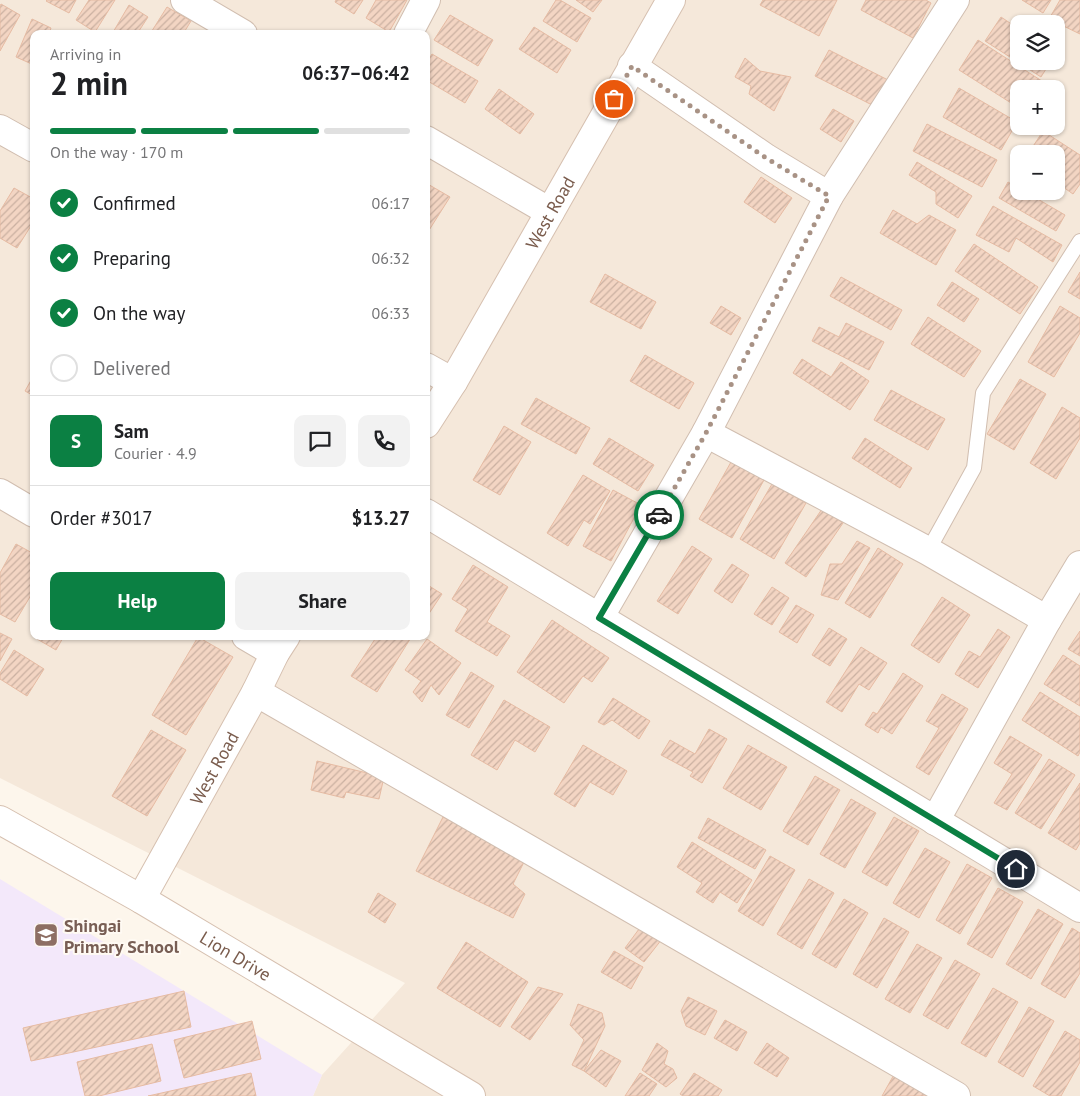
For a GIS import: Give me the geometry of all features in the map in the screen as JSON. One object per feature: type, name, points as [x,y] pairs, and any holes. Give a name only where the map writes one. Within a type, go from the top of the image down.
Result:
[{"type":"street","points":[[185,0],[236,30]]},
{"type":"street","points":[[410,30],[426,0]]},
{"type":"street","name":"West Road","points":[[430,418],[453,382],[671,0]]},
{"type":"street","points":[[599,618],[706,433],[829,196],[955,0]]},
{"type":"street","points":[[632,66],[766,158],[829,196]]},
{"type":"street","points":[[0,129],[30,146]]},
{"type":"street","points":[[430,142],[550,212]]},
{"type":"street","points":[[430,369],[453,382]]},
{"type":"street","points":[[706,433],[928,551],[1047,620]]},
{"type":"street","points":[[0,493],[30,511]]},
{"type":"street","points":[[430,516],[1080,908]]},
{"type":"street","points":[[935,821],[1047,620],[1080,565]]},
{"type":"street","points":[[262,640],[281,645]]},
{"type":"street","name":"West Road","points":[[141,900],[281,645]]},
{"type":"street","points":[[256,692],[956,1096]]},
{"type":"street","name":"Lion Drive","points":[[0,820],[141,900],[471,1096]]},
{"type":"lane","points":[[928,551],[974,468],[983,393],[1080,240]]},
{"type":"shaded area","points":[[0,0],[1080,0],[1080,1096],[313,1096],[322,1075],[405,983],[0,778]]},
{"type":"shaded area","name":"Shingai Primary School","points":[[0,879],[322,1075],[313,1096],[0,1096]]},
{"type":"building","points":[[47,0],[76,0],[69,13]]},
{"type":"building","points":[[89,0],[115,0],[96,30],[92,30],[76,20]]},
{"type":"building","points":[[336,0],[363,0],[354,14],[335,2]]},
{"type":"building","points":[[376,0],[407,0],[390,30],[386,30],[366,18]]},
{"type":"building","points":[[556,0],[560,0],[591,18],[577,42],[543,21]]},
{"type":"building","points":[[576,0],[602,0],[593,12]]},
{"type":"building","points":[[763,0],[837,0],[819,36],[760,5]]},
{"type":"building","points":[[866,0],[926,0],[931,3],[913,38],[861,10]]},
{"type":"building","points":[[1022,0],[1051,0],[1043,13]]},
{"type":"building","points":[[1060,0],[1080,0],[1080,34],[1065,27],[1065,15],[1051,15]]},
{"type":"building","points":[[1,4],[20,15],[0,51],[0,6]]},
{"type":"building","points":[[129,5],[148,17],[140,30],[114,30]]},
{"type":"building","points":[[167,7],[191,21],[185,30],[153,30]]},
{"type":"building","points":[[450,15],[493,40],[478,66],[434,40]]},
{"type":"building","points":[[1001,17],[1010,23],[1010,57],[985,41]]},
{"type":"building","points":[[32,19],[51,28],[50,30],[30,30],[30,63],[16,57]]},
{"type":"building","points":[[534,27],[571,50],[557,73],[519,49]]},
{"type":"building","points":[[978,40],[1010,61],[1010,70],[1025,70],[1040,80],[1010,80],[1010,102],[959,70]]},
{"type":"building","points":[[829,50],[890,81],[876,107],[815,76]]},
{"type":"building","points":[[432,54],[478,81],[465,103],[430,82],[430,57]]},
{"type":"building","points":[[745,58],[760,71],[791,77],[774,111],[749,94],[751,86],[735,77]]},
{"type":"building","points":[[1030,70],[1045,70],[1041,77]]},
{"type":"building","points":[[959,88],[1010,118],[1010,134],[1001,150],[943,117]]},
{"type":"building","points":[[499,89],[534,114],[520,134],[485,109]]},
{"type":"building","points":[[833,109],[854,121],[841,142],[820,129]]},
{"type":"building","points":[[927,124],[997,160],[982,187],[913,151]]},
{"type":"building","points":[[1040,135],[1049,135],[1065,145],[1034,145]]},
{"type":"building","points":[[1065,145],[1080,155],[1080,184],[1073,194],[1065,188]]},
{"type":"building","points":[[917,162],[972,196],[958,218],[936,204],[936,192],[909,175]]},
{"type":"building","points":[[761,177],[792,198],[775,223],[744,202]]},
{"type":"building","points":[[1008,182],[1010,183],[1010,200],[1039,200],[1065,215],[1056,231],[999,198]]},
{"type":"building","points":[[430,185],[450,197],[430,229]]},
{"type":"building","points":[[14,188],[30,197],[30,227],[17,248],[0,238],[0,211]]},
{"type":"building","points":[[993,206],[1062,245],[1053,262],[1016,238],[1009,252],[976,235]]},
{"type":"building","points":[[893,210],[917,224],[929,215],[956,230],[936,265],[880,233]]},
{"type":"building","points":[[974,244],[1038,287],[1020,314],[955,271]]},
{"type":"building","points":[[1080,272],[1080,299],[1068,292]]},
{"type":"building","points":[[605,274],[656,302],[641,329],[590,302]]},
{"type":"building","points":[[841,277],[902,310],[891,330],[830,296]]},
{"type":"building","points":[[952,282],[979,299],[964,322],[937,305]]},
{"type":"building","points":[[721,306],[741,318],[731,335],[710,323]]},
{"type":"building","points":[[1060,306],[1080,318],[1080,333],[1054,377],[1028,362]]},
{"type":"building","points":[[928,317],[981,351],[964,377],[911,344]]},
{"type":"building","points":[[846,323],[884,342],[869,370],[812,341],[819,327],[839,337]]},
{"type":"building","points":[[645,355],[694,383],[679,409],[630,381]]},
{"type":"building","points":[[802,359],[831,377],[841,362],[869,381],[850,410],[793,373]]},
{"type":"building","points":[[1020,379],[1046,394],[1014,450],[987,434]]},
{"type":"building","points":[[30,382],[30,394],[25,391]]},
{"type":"building","points":[[891,390],[945,419],[928,450],[874,420]]},
{"type":"building","points":[[536,398],[590,428],[576,454],[521,424]]},
{"type":"building","points":[[1062,407],[1080,418],[1080,438],[1056,479],[1030,463]]},
{"type":"building","points":[[504,426],[531,442],[500,495],[473,480]]},
{"type":"building","points":[[609,438],[654,465],[638,491],[593,464]]},
{"type":"building","points":[[865,438],[912,468],[900,488],[852,458]]},
{"type":"building","points":[[731,462],[764,480],[732,538],[699,519]]},
{"type":"building","points":[[583,475],[610,491],[590,524],[584,520],[568,546],[547,533]]},
{"type":"building","points":[[772,484],[806,503],[774,559],[740,539]]},
{"type":"building","points":[[613,490],[641,505],[611,561],[583,546]]},
{"type":"building","points":[[822,509],[843,523],[806,577],[785,563]]},
{"type":"building","points":[[857,541],[870,548],[838,600],[821,595],[830,564],[842,564]]},
{"type":"building","points":[[16,544],[30,552],[30,597],[15,622],[0,614],[0,573]]},
{"type":"building","points":[[692,546],[712,559],[678,614],[657,601]]},
{"type":"building","points":[[878,548],[903,564],[870,618],[845,603]]},
{"type":"building","points":[[732,564],[749,575],[732,603],[714,591]]},
{"type":"building","points":[[473,565],[508,587],[487,622],[510,636],[497,656],[455,631],[468,609],[452,599]]},
{"type":"building","points":[[430,586],[442,594],[430,612]]},
{"type":"building","points":[[772,587],[789,598],[772,625],[754,614]]},
{"type":"building","points":[[942,597],[970,615],[939,663],[911,645]]},
{"type":"building","points":[[796,605],[814,615],[797,643],[779,632]]},
{"type":"building","points":[[552,620],[609,658],[592,682],[583,676],[564,703],[517,672]]},
{"type":"building","points":[[829,628],[847,639],[830,666],[812,655]]},
{"type":"building","points":[[998,629],[1010,637],[978,688],[955,674],[969,651],[980,657]]},
{"type":"building","points":[[1080,631],[1080,656],[1068,649]]},
{"type":"building","points":[[0,633],[12,639],[0,661]]},
{"type":"building","points":[[39,640],[62,640],[56,650]]},
{"type":"building","points":[[196,640],[203,640],[233,657],[186,735],[152,715]]},
{"type":"building","points":[[374,640],[410,640],[377,692],[351,676]]},
{"type":"building","points":[[426,640],[461,663],[439,695],[431,685],[422,702],[413,692],[421,681],[405,670]]},
{"type":"building","points":[[861,647],[887,663],[869,690],[859,684],[842,712],[826,702]]},
{"type":"building","points":[[14,650],[44,669],[27,696],[0,679],[0,673]]},
{"type":"building","points":[[1063,655],[1080,666],[1080,706],[1044,684]]},
{"type":"building","points":[[471,672],[494,686],[469,728],[446,715]]},
{"type":"building","points":[[903,673],[923,686],[892,734],[881,727],[878,733],[865,725],[873,712],[877,714]]},
{"type":"building","points":[[1040,692],[1080,717],[1080,752],[1078,756],[1022,720]]},
{"type":"building","points":[[942,694],[968,709],[929,775],[916,767],[939,728],[926,721]]},
{"type":"building","points":[[613,698],[650,721],[639,739],[612,720],[604,725],[598,722]]},
{"type":"building","points":[[504,700],[550,727],[535,752],[515,740],[497,770],[471,755]]},
{"type":"building","points":[[709,729],[727,739],[702,783],[690,776],[693,772],[661,755],[670,740],[695,754]]},
{"type":"building","points":[[151,730],[186,750],[147,816],[112,796]]},
{"type":"building","points":[[1010,736],[1042,755],[1007,810],[994,803],[1012,774],[994,763]]},
{"type":"building","points":[[583,745],[627,771],[613,795],[590,782],[575,807],[554,794]]},
{"type":"building","points":[[748,745],[787,767],[761,810],[723,788]]},
{"type":"building","points":[[1049,759],[1075,775],[1041,829],[1015,813]]},
{"type":"building","points":[[317,761],[384,777],[379,799],[346,792],[344,798],[311,790]]},
{"type":"building","points":[[815,776],[840,790],[808,845],[783,831]]},
{"type":"building","points":[[1080,783],[1080,843],[1076,850],[1048,833]]},
{"type":"building","points":[[851,799],[876,813],[845,868],[820,854]]},
{"type":"building","points":[[443,817],[526,858],[513,884],[525,894],[513,918],[416,871]]},
{"type":"building","points":[[894,817],[919,831],[887,886],[862,872]]},
{"type":"building","points":[[708,818],[766,850],[755,869],[698,838]]},
{"type":"building","points":[[692,842],[752,880],[737,903],[720,892],[713,903],[696,892],[702,883],[677,867]]},
{"type":"building","points":[[925,848],[950,862],[919,918],[893,903]]},
{"type":"building","points":[[770,856],[795,870],[763,926],[738,911]]},
{"type":"building","points":[[967,864],[992,878],[960,934],[936,920]]},
{"type":"building","points":[[809,879],[834,893],[802,949],[777,934]]},
{"type":"building","points":[[998,888],[1023,902],[992,958],[967,944]]},
{"type":"building","points":[[378,893],[396,904],[385,923],[368,912]]},
{"type":"building","points":[[844,899],[868,913],[836,968],[812,954]]},
{"type":"building","points":[[1038,909],[1063,924],[1031,979],[1006,964]]},
{"type":"building","points":[[884,918],[909,932],[877,988],[853,974]]},
{"type":"building","points":[[642,925],[662,939],[644,962],[625,948]]},
{"type":"building","points":[[1072,928],[1080,933],[1080,973],[1065,998],[1041,984]]},
{"type":"building","points":[[466,942],[528,982],[500,1027],[437,988]]},
{"type":"building","points":[[917,944],[942,958],[910,1013],[885,999]]},
{"type":"building","points":[[614,951],[643,967],[631,989],[601,972]]},
{"type":"building","points":[[955,960],[980,974],[948,1029],[923,1015]]},
{"type":"building","points":[[538,987],[563,994],[530,1040],[511,1027]]},
{"type":"building","points":[[993,988],[1018,1002],[986,1057],[961,1043]]},
{"type":"building","points":[[184,991],[191,1027],[31,1061],[23,1028]]},
{"type":"building","points":[[688,997],[717,1011],[705,1035],[686,1026],[681,1011]]},
{"type":"building","points":[[578,1004],[602,1013],[605,1026],[584,1071],[572,1065],[584,1040],[570,1025]]},
{"type":"building","points":[[1029,1007],[1054,1021],[1023,1077],[998,1062]]},
{"type":"building","points":[[725,1020],[747,1032],[737,1051],[714,1038]]},
{"type":"building","points":[[252,1021],[261,1059],[184,1078],[174,1040]]},
{"type":"building","points":[[1065,1031],[1080,1040],[1080,1062],[1061,1096],[1050,1096],[1033,1086]]},
{"type":"building","points":[[657,1043],[668,1051],[664,1064],[673,1069],[677,1078],[666,1087],[642,1070]]},
{"type":"building","points":[[767,1043],[789,1058],[777,1077],[754,1063]]},
{"type":"building","points":[[152,1044],[161,1081],[99,1096],[85,1096],[77,1062]]},
{"type":"building","points":[[601,1050],[621,1061],[606,1087],[584,1071]]},
{"type":"building","points":[[896,1071],[929,1090],[926,1096],[882,1096]]},
{"type":"building","points":[[251,1073],[256,1096],[148,1096]]},
{"type":"building","points":[[640,1073],[657,1084],[649,1096],[625,1096]]},
{"type":"building","points":[[694,1073],[722,1090],[718,1096],[683,1096],[680,1094]]},
{"type":"way so far","points":[[614,99],[632,66],[766,158],[829,196],[706,433],[659,515]]},
{"type":"place","name":"Shingai Primary School","points":[[46,935]]},
{"type":"route","points":[[659,515],[599,618],[1016,869]]}]
